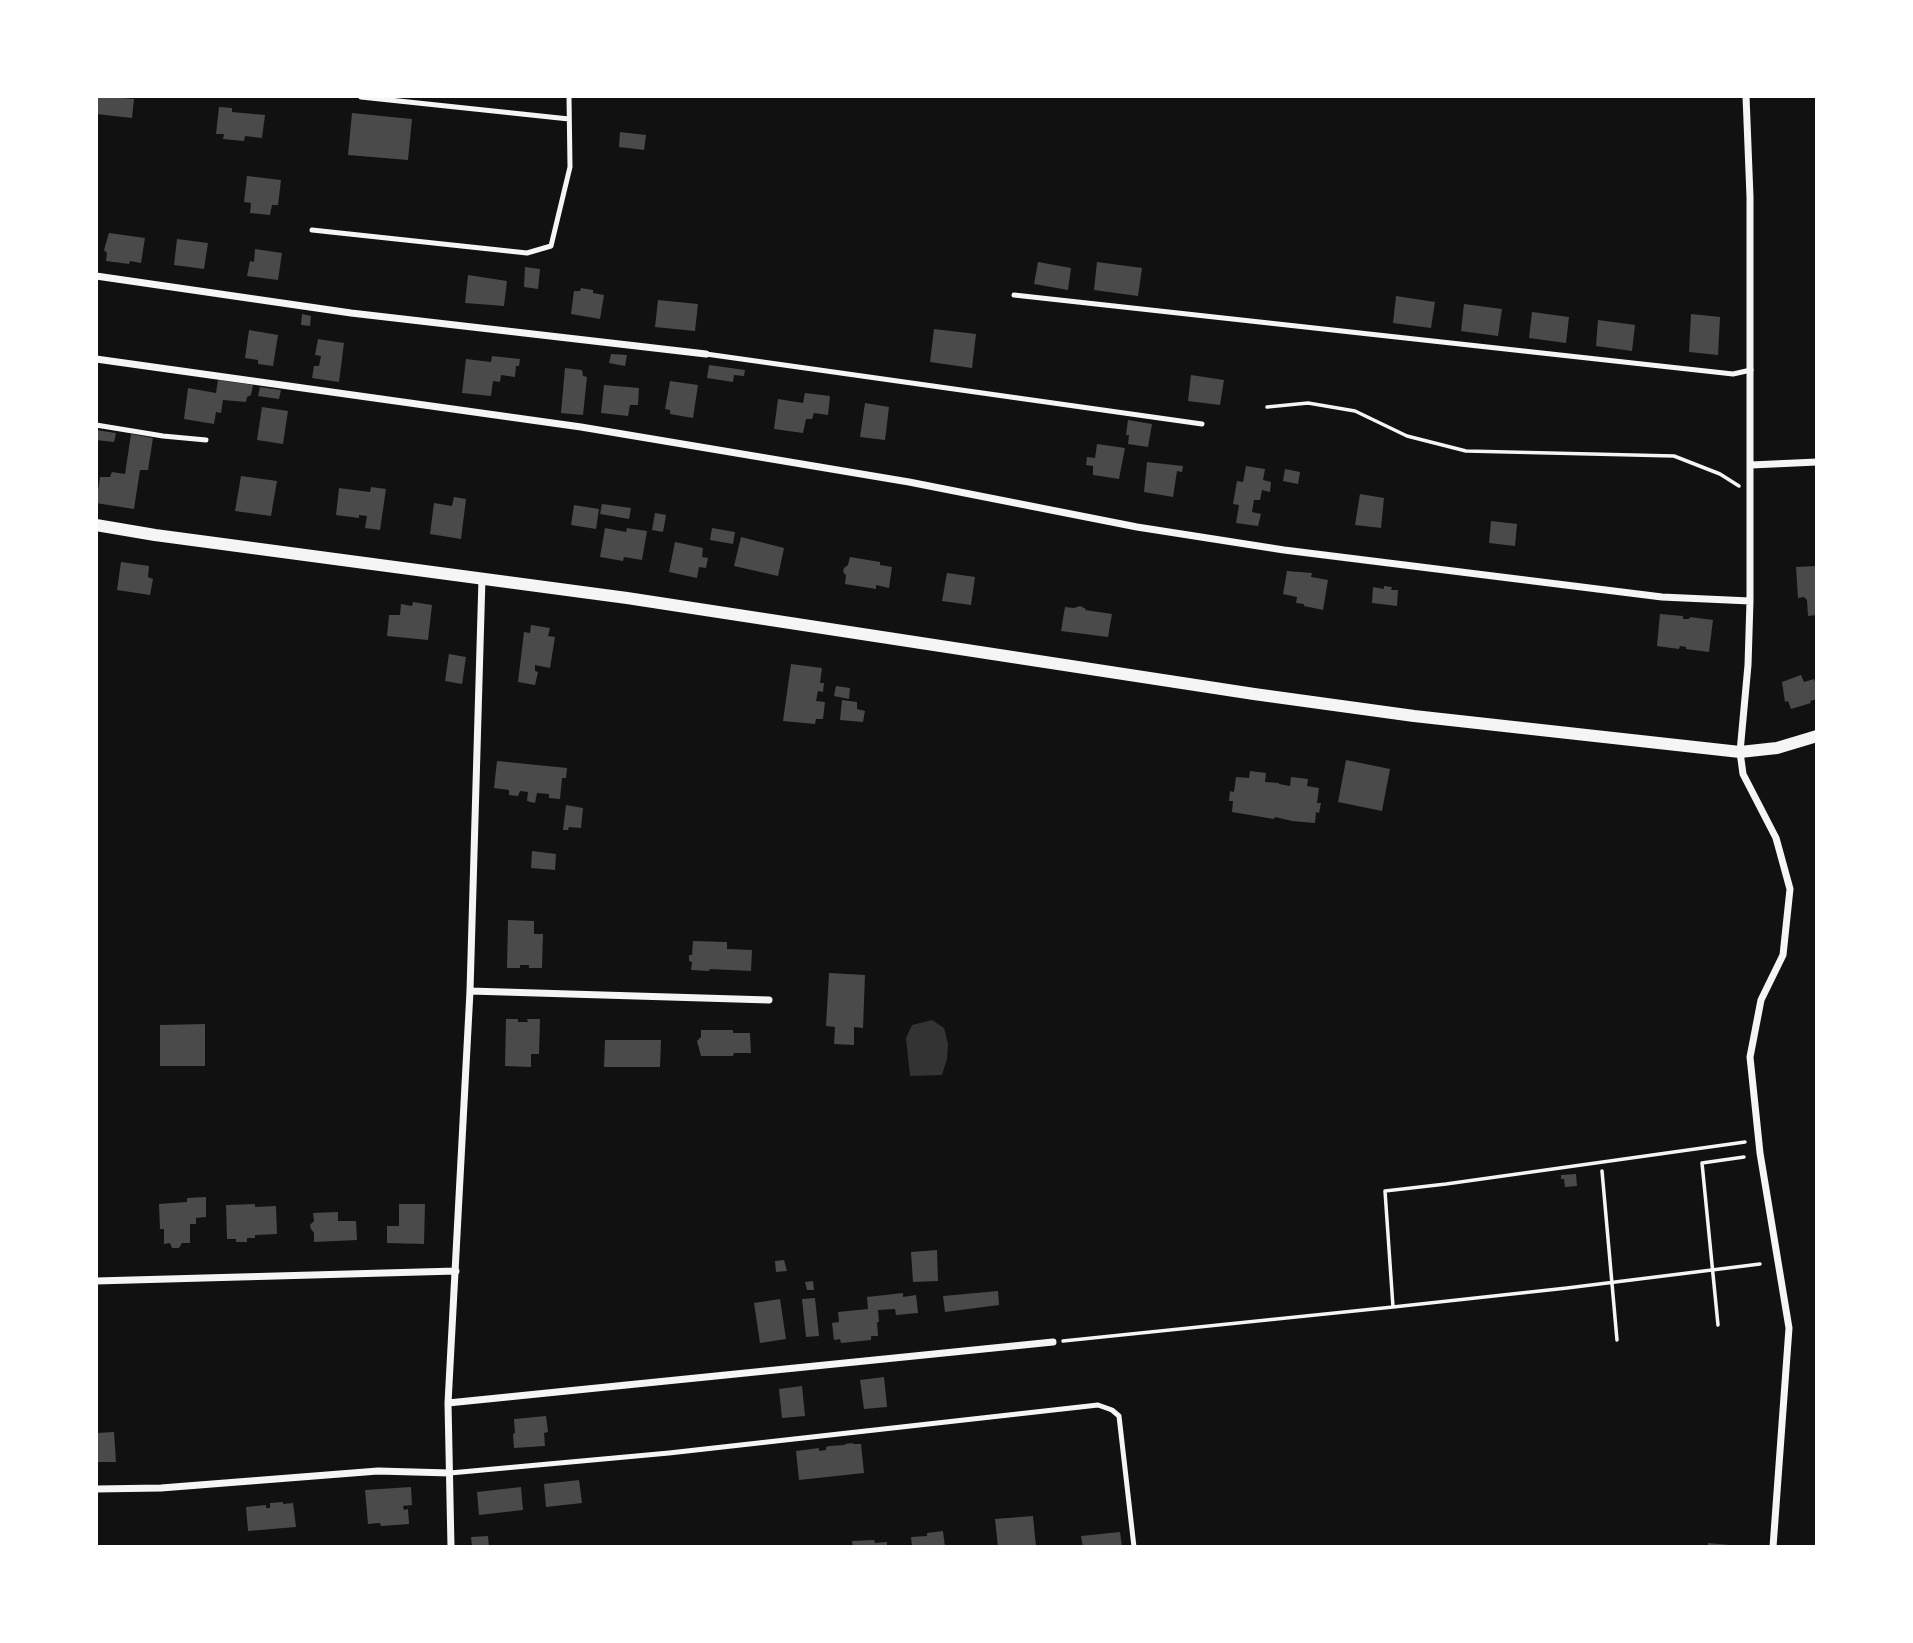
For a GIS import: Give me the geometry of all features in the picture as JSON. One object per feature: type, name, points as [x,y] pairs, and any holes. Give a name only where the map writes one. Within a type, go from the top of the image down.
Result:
[{"type":"street","points":[[1746,96],[1750,197],[1751,601],[1740,752],[1744,774],[1776,838],[1790,889],[1783,955],[1761,1000],[1750,1057],[1760,1153],[1789,1328],[1773,1547]]},
{"type":"street","points":[[96,276],[351,313],[706,354]]},
{"type":"street","points":[[96,359],[594,429],[909,482],[1137,527],[1284,550],[1662,597],[1751,601]]},
{"type":"street","points":[[1751,465],[1817,462]]},
{"type":"street","points":[[96,525],[626,598],[1414,716],[1740,752],[1777,748],[1817,736]]},
{"type":"street","points":[[452,1547],[448,1403],[470,991],[482,578]]},
{"type":"street","points":[[470,991],[769,1000]]},
{"type":"street","points":[[96,1280],[456,1270]]},
{"type":"street","points":[[448,1403],[1053,1342]]},
{"type":"street","points":[[96,1489],[161,1488],[378,1471],[450,1473]]},
{"type":"lane","points":[[312,230],[527,253],[551,246],[570,167],[569,96]]},
{"type":"lane","points":[[361,97],[569,119]]},
{"type":"lane","points":[[1014,295],[1733,374],[1751,370]]},
{"type":"lane","points":[[706,354],[1202,424]]},
{"type":"lane","points":[[96,425],[206,440]]},
{"type":"lane","points":[[450,1473],[669,1453],[1098,1405],[1119,1416],[1134,1547]]},
{"type":"path","points":[[1267,407],[1308,402],[1355,411],[1407,436],[1466,451],[1674,456],[1720,474],[1751,493]]},
{"type":"path","points":[[1393,1307],[1385,1191],[1750,1141],[1760,1153]]},
{"type":"path","points":[[1718,1325],[1702,1163],[1744,1157]]},
{"type":"path","points":[[1602,1171],[1617,1340]]},
{"type":"path","points":[[1053,1342],[1567,1288],[1760,1264]]},
{"type":"shaded area","points":[[932,1020],[944,1028],[948,1044],[942,1075],[910,1076],[906,1038],[912,1025]]},
{"type":"building","points":[[96,96],[134,99],[132,118],[96,114]]},
{"type":"building","points":[[219,107],[232,108],[232,112],[265,115],[262,138],[245,136],[244,141],[223,139],[224,134],[216,134]]},
{"type":"building","points":[[352,113],[412,119],[408,160],[348,155]]},
{"type":"building","points":[[620,132],[646,135],[644,150],[619,147]]},
{"type":"building","points":[[247,176],[281,180],[278,205],[272,205],[270,215],[250,213],[251,203],[244,202]]},
{"type":"building","points":[[109,233],[145,238],[141,263],[106,261],[107,253],[104,250]]},
{"type":"building","points":[[177,239],[208,243],[204,269],[174,265]]},
{"type":"building","points":[[255,249],[282,253],[278,280],[247,276],[250,261],[254,262]]},
{"type":"building","points":[[1038,262],[1071,268],[1068,290],[1034,284]]},
{"type":"building","points":[[1097,262],[1142,268],[1138,296],[1094,290]]},
{"type":"building","points":[[525,267],[540,269],[538,289],[524,287]]},
{"type":"building","points":[[468,275],[507,281],[504,306],[465,303]]},
{"type":"building","points":[[581,288],[604,295],[600,319],[571,314],[574,291],[580,291]]},
{"type":"building","points":[[1396,296],[1435,302],[1431,328],[1393,323]]},
{"type":"building","points":[[658,300],[698,304],[695,331],[655,327]]},
{"type":"building","points":[[1464,304],[1502,309],[1498,336],[1461,331]]},
{"type":"building","points":[[1532,312],[1569,317],[1566,343],[1529,338]]},
{"type":"building","points":[[302,314],[311,316],[310,326],[301,325]]},
{"type":"building","points":[[1691,314],[1720,317],[1718,355],[1689,352]]},
{"type":"building","points":[[1598,320],[1635,325],[1632,351],[1596,346]]},
{"type":"building","points":[[934,329],[976,334],[972,368],[930,362]]},
{"type":"building","points":[[249,330],[278,335],[273,366],[258,364],[258,360],[245,358]]},
{"type":"building","points":[[318,339],[344,343],[339,382],[312,378],[314,366],[319,366],[321,356],[315,355]]},
{"type":"building","points":[[611,354],[627,355],[625,366],[609,363]]},
{"type":"building","points":[[492,356],[520,359],[515,377],[501,375],[500,382],[493,381],[491,396],[462,393],[466,359],[491,362]]},
{"type":"building","points":[[709,365],[745,370],[744,376],[734,375],[733,382],[707,378]]},
{"type":"building","points":[[565,368],[582,370],[583,376],[587,377],[583,415],[561,413]]},
{"type":"building","points":[[1191,375],[1224,380],[1220,405],[1188,401]]},
{"type":"building","points":[[218,380],[253,385],[251,395],[246,402],[223,400],[221,413],[216,412],[214,424],[184,419],[188,388],[216,393]]},
{"type":"building","points":[[670,381],[698,385],[693,418],[670,414],[670,410],[665,409]]},
{"type":"building","points":[[604,385],[639,388],[638,405],[630,405],[628,416],[601,413]]},
{"type":"building","points":[[260,387],[281,390],[279,399],[258,396]]},
{"type":"building","points":[[805,393],[830,396],[828,415],[814,413],[812,419],[806,419],[803,433],[774,429],[778,399],[803,403]]},
{"type":"building","points":[[865,403],[889,407],[885,440],[860,437]]},
{"type":"building","points":[[262,407],[288,411],[283,444],[257,440]]},
{"type":"building","points":[[1128,420],[1152,424],[1148,447],[1128,444]]},
{"type":"building","points":[[96,430],[116,433],[114,442],[96,440]]},
{"type":"building","points":[[131,434],[153,438],[148,470],[140,470],[134,509],[96,503],[100,477],[110,477],[112,472],[125,474]]},
{"type":"building","points":[[1097,444],[1125,448],[1119,479],[1093,475],[1093,466],[1086,465],[1087,457],[1095,458]]},
{"type":"building","points":[[1147,462],[1183,466],[1182,472],[1177,471],[1173,497],[1144,492]]},
{"type":"building","points":[[1246,466],[1265,469],[1263,480],[1271,482],[1270,492],[1262,490],[1260,500],[1254,500],[1252,512],[1261,514],[1258,526],[1236,523],[1239,505],[1233,504],[1237,481],[1243,482]]},
{"type":"building","points":[[1285,469],[1300,472],[1298,484],[1283,481]]},
{"type":"building","points":[[241,476],[277,481],[271,516],[235,511]]},
{"type":"building","points":[[371,487],[386,489],[380,530],[365,528],[367,516],[359,515],[359,518],[336,515],[339,488],[370,492]]},
{"type":"building","points":[[1360,494],[1384,498],[1381,528],[1355,525]]},
{"type":"building","points":[[454,497],[466,499],[461,539],[430,534],[434,503],[452,506]]},
{"type":"building","points":[[602,504],[631,508],[629,519],[600,514]]},
{"type":"building","points":[[574,505],[599,509],[596,529],[571,525]]},
{"type":"building","points":[[655,513],[666,515],[663,532],[652,530]]},
{"type":"building","points":[[1491,521],[1517,524],[1515,546],[1489,543]]},
{"type":"building","points":[[605,528],[626,532],[627,528],[647,531],[642,560],[624,557],[623,561],[600,557]]},
{"type":"building","points":[[712,528],[735,532],[733,544],[710,540]]},
{"type":"building","points":[[741,537],[784,548],[778,576],[734,566]]},
{"type":"building","points":[[675,542],[703,548],[702,557],[708,558],[706,568],[699,567],[697,578],[669,572]]},
{"type":"building","points":[[850,557],[892,567],[889,588],[876,585],[876,589],[845,584],[846,575],[843,572]]},
{"type":"building","points":[[121,562],[149,566],[148,577],[153,579],[150,595],[117,590]]},
{"type":"building","points":[[1817,566],[1817,615],[1808,616],[1807,600],[1804,597],[1798,598],[1796,567]]},
{"type":"building","points":[[1287,571],[1312,573],[1311,577],[1328,580],[1323,610],[1296,603],[1297,597],[1283,594]]},
{"type":"building","points":[[947,573],[975,577],[971,605],[942,601]]},
{"type":"building","points":[[1384,586],[1398,590],[1397,606],[1372,603],[1373,587],[1384,589]]},
{"type":"building","points":[[413,602],[432,605],[428,640],[387,636],[389,615],[400,615],[401,604],[412,606]]},
{"type":"building","points":[[1080,606],[1085,610],[1112,614],[1108,637],[1061,631],[1065,607]]},
{"type":"building","points":[[1660,614],[1683,616],[1683,619],[1690,617],[1713,620],[1709,652],[1680,646],[1679,649],[1657,646]]},
{"type":"building","points":[[531,625],[550,628],[548,636],[555,637],[550,668],[535,665],[535,671],[538,672],[535,685],[518,682],[524,632],[530,633]]},
{"type":"building","points":[[449,654],[466,657],[462,684],[445,681]]},
{"type":"building","points":[[791,664],[822,668],[820,683],[824,683],[823,692],[818,691],[816,701],[825,702],[823,719],[816,719],[815,724],[783,721]]},
{"type":"building","points":[[1801,675],[1804,682],[1814,679],[1817,699],[1791,709],[1788,701],[1785,702],[1782,682]]},
{"type":"building","points":[[836,686],[850,688],[849,699],[834,696]]},
{"type":"building","points":[[842,700],[857,702],[857,709],[865,711],[863,722],[840,720]]},
{"type":"building","points":[[1346,760],[1390,769],[1382,811],[1338,802]]},
{"type":"building","points":[[497,761],[567,768],[566,778],[562,778],[560,799],[537,793],[535,803],[527,801],[528,792],[520,791],[518,796],[509,795],[509,790],[494,788]]},
{"type":"building","points":[[1250,771],[1266,773],[1265,782],[1290,786],[1291,777],[1308,779],[1307,786],[1319,788],[1317,803],[1321,803],[1319,813],[1316,812],[1315,823],[1232,812],[1230,791],[1234,792],[1236,777],[1249,778]]},
{"type":"building","points":[[566,805],[583,808],[581,828],[569,827],[568,830],[563,830]]},
{"type":"building","points":[[532,851],[556,854],[555,870],[531,868]]},
{"type":"building","points":[[508,920],[534,921],[534,934],[543,934],[542,968],[520,965],[520,968],[507,968]]},
{"type":"building","points":[[693,941],[727,942],[727,949],[752,950],[751,971],[691,970],[689,955],[692,955]]},
{"type":"building","points":[[829,973],[865,975],[863,1028],[854,1027],[854,1045],[834,1044],[835,1027],[826,1026]]},
{"type":"building","points":[[506,1019],[528,1022],[527,1019],[540,1019],[539,1054],[531,1054],[531,1067],[505,1066]]},
{"type":"building","points":[[205,1024],[205,1066],[160,1066],[160,1025]]},
{"type":"building","points":[[701,1030],[750,1033],[751,1053],[701,1056],[697,1041],[701,1037]]},
{"type":"building","points":[[605,1040],[661,1040],[660,1067],[604,1067]]},
{"type":"building","points":[[1576,1174],[1577,1186],[1565,1187],[1561,1175]]},
{"type":"building","points":[[206,1197],[206,1217],[196,1218],[196,1224],[190,1224],[190,1243],[182,1243],[179,1248],[172,1248],[170,1243],[164,1244],[164,1229],[160,1229],[159,1204],[187,1202],[187,1198]]},
{"type":"building","points":[[255,1204],[255,1207],[276,1206],[277,1234],[255,1235],[255,1238],[247,1238],[247,1242],[227,1239],[226,1205]]},
{"type":"building","points":[[399,1204],[425,1204],[424,1244],[387,1243],[387,1226],[399,1226]]},
{"type":"building","points":[[338,1212],[338,1221],[356,1221],[357,1240],[314,1242],[310,1225],[314,1221],[313,1213]]},
{"type":"building","points":[[937,1250],[938,1281],[913,1282],[911,1252]]},
{"type":"building","points":[[784,1260],[787,1271],[776,1272],[775,1261]]},
{"type":"building","points":[[813,1281],[814,1290],[807,1290],[805,1282]]},
{"type":"building","points":[[998,1291],[999,1305],[945,1312],[943,1296]]},
{"type":"building","points":[[903,1293],[903,1297],[916,1295],[918,1313],[896,1315],[895,1309],[878,1310],[878,1336],[871,1336],[871,1340],[841,1343],[840,1339],[834,1340],[832,1323],[839,1322],[838,1312],[868,1309],[867,1297]]},
{"type":"building","points":[[815,1298],[819,1336],[806,1337],[802,1299]]},
{"type":"building","points":[[780,1299],[786,1339],[760,1343],[754,1303]]},
{"type":"building","points":[[884,1377],[887,1407],[864,1409],[860,1380]]},
{"type":"building","points":[[802,1386],[805,1416],[782,1418],[779,1389]]},
{"type":"building","points":[[546,1416],[548,1432],[544,1433],[545,1446],[514,1448],[514,1419]]},
{"type":"building","points":[[114,1432],[116,1462],[96,1462],[96,1433]]},
{"type":"building","points":[[861,1444],[864,1473],[799,1480],[796,1451],[819,1448],[819,1451],[826,1450],[829,1446]]},
{"type":"building","points":[[579,1480],[582,1503],[546,1507],[544,1484]]},
{"type":"building","points":[[411,1487],[412,1505],[403,1506],[404,1510],[408,1509],[409,1524],[368,1524],[365,1490]]},
{"type":"building","points":[[521,1487],[523,1510],[479,1515],[477,1492]]},
{"type":"building","points":[[270,1503],[293,1503],[296,1527],[248,1531],[246,1507],[266,1505],[266,1508],[270,1508]]},
{"type":"building","points":[[1033,1516],[1036,1547],[998,1547],[995,1519]]},
{"type":"building","points":[[943,1531],[945,1547],[912,1547],[911,1537]]},
{"type":"building","points":[[1120,1532],[1122,1547],[1083,1547],[1081,1536]]},
{"type":"building","points":[[488,1536],[489,1547],[472,1547],[471,1537]]},
{"type":"building","points":[[874,1540],[875,1543],[887,1542],[887,1547],[853,1547],[852,1541]]},
{"type":"building","points":[[1708,1543],[1730,1545],[1730,1547],[1708,1547]]}]
